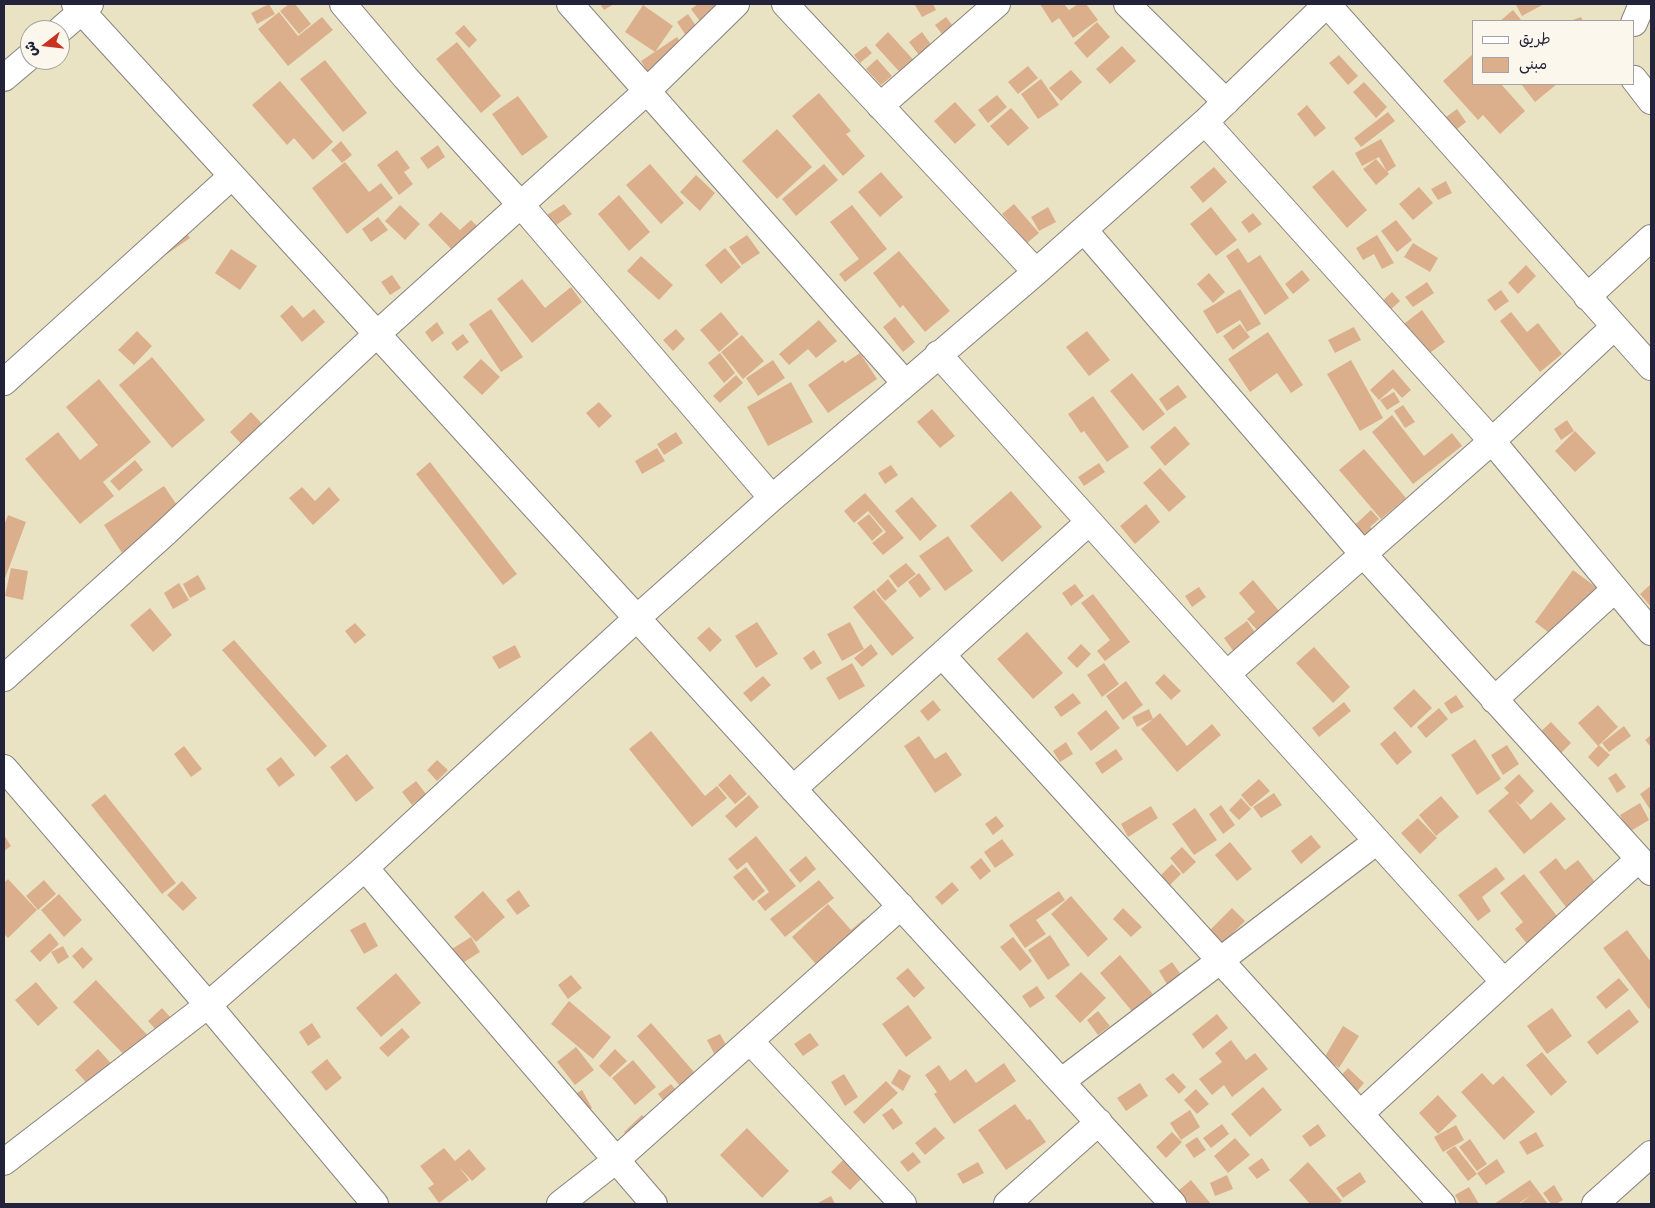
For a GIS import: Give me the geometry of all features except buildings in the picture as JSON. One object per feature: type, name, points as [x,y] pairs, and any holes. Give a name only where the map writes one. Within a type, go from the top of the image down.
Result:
[{"type":"street","points":[[343,4],[405,77],[521,205],[772,498]]},
{"type":"street","points":[[570,4],[905,383]]},
{"type":"street","points":[[4,678],[165,533],[377,334],[647,91],[736,4]]},
{"type":"street","points":[[785,4],[1036,272]]},
{"type":"street","points":[[880,106],[997,4]]},
{"type":"street","points":[[1127,4],[1226,102]]},
{"type":"street","points":[[4,1162],[208,1005],[364,868],[637,618],[772,498],[1036,272],[1205,122],[1327,4],[1651,367]]},
{"type":"street","points":[[1635,21],[1642,4]]},
{"type":"street","points":[[69,20],[82,6],[232,176],[1173,1204]]},
{"type":"street","points":[[4,78],[20,64]]},
{"type":"street","points":[[1635,80],[1651,101]]},
{"type":"street","points":[[1205,122],[1492,441],[1614,590],[1651,632]]},
{"type":"street","points":[[4,382],[232,176]]},
{"type":"street","points":[[1084,230],[1364,555],[1645,866],[1504,982],[1360,1114]]},
{"type":"street","points":[[1587,297],[1651,238]]},
{"type":"street","points":[[1226,674],[1492,441],[1614,326]]},
{"type":"street","points":[[938,354],[1504,982]]},
{"type":"street","points":[[793,789],[1089,522]]},
{"type":"street","points":[[1494,700],[1614,590]]},
{"type":"street","points":[[942,655],[1442,1204]]},
{"type":"street","points":[[4,768],[208,1005],[374,1204]]},
{"type":"street","points":[[1062,1082],[1377,841]]},
{"type":"street","points":[[364,868],[654,1204]]},
{"type":"street","points":[[560,1204],[615,1161],[901,906]]},
{"type":"street","points":[[750,1041],[903,1204]]},
{"type":"street","points":[[1007,1204],[1099,1122]]},
{"type":"street","points":[[1596,1204],[1650,1159]]}]
